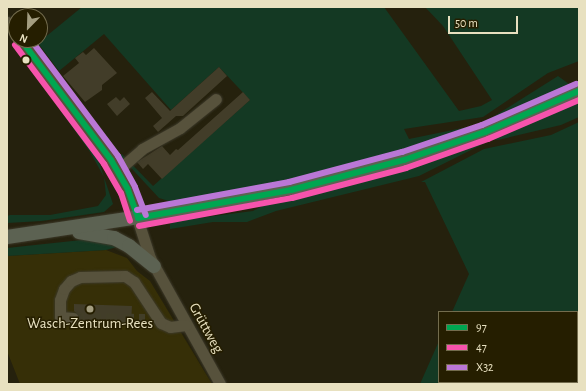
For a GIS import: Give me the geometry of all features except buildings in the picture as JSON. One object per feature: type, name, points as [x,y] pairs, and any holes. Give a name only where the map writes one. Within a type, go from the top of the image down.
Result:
[{"type":"main road","points":[[7,237],[138,218],[291,190],[368,171],[472,137],[576,92]]},
{"type":"main road","points":[[56,230],[90,232],[114,238],[129,246],[154,266]]},
{"type":"street","name":"Grüttweg","points":[[27,48],[117,171],[128,190],[154,266],[216,382]]},
{"type":"street","points":[[117,171],[142,149],[180,128],[216,99]]},
{"type":"street","points":[[73,318],[60,317],[62,295],[71,281],[80,277],[125,276],[134,282],[150,319],[170,327],[186,325]]},
{"type":"shaded area","points":[[106,250],[127,258],[137,271],[150,281],[212,384],[20,384],[7,351],[7,256]]},
{"type":"green space","points":[[82,7],[384,7],[459,111],[481,106],[492,100],[443,26],[425,7],[579,7],[579,61],[548,73],[483,117],[404,129],[409,139],[482,124],[432,143],[261,187],[172,202],[159,198],[120,156],[122,154],[153,186],[250,100],[219,67],[171,110],[104,34],[59,71],[42,48],[48,48],[48,35]]},
{"type":"green space","points":[[558,76],[569,84],[535,102],[488,120]]},
{"type":"green space","points":[[45,88],[99,162],[104,177],[90,152]]},
{"type":"green space","points":[[578,102],[579,117],[561,125],[498,140],[490,139]]},
{"type":"green space","points":[[579,122],[579,384],[420,384],[438,343],[438,383],[578,383],[578,311],[452,311],[469,274],[425,182],[421,182],[484,149],[551,135]]},
{"type":"green space","points":[[482,142],[485,143],[419,176],[276,211],[247,222],[213,222],[170,229],[170,224],[175,221],[253,211],[269,202],[419,164]]},
{"type":"green space","points":[[104,177],[113,204],[104,212],[42,221],[7,223],[7,216],[10,215],[50,215],[98,206],[106,195]]},
{"type":"green space","points":[[91,239],[121,246],[106,250],[7,256],[7,248]]},
{"type":"tunnel","points":[[73,318],[145,319]]},
{"type":"transit line","name":"47","points":[[17,48],[104,164],[121,193],[130,221]]},
{"type":"transit line","name":"97","points":[[27,48],[111,160],[128,190],[138,218]]},
{"type":"transit line","name":"X32","points":[[37,48],[118,156],[135,187],[146,215]]},
{"type":"transit line","name":"X32","points":[[137,210],[289,182],[402,152],[482,125],[576,84]]},
{"type":"transit line","name":"97","points":[[138,218],[291,190],[404,160],[485,132],[579,91]]},
{"type":"transit line","name":"47","points":[[139,226],[292,198],[406,168],[488,139],[579,100]]},
{"type":"place","name":"Wasch-Zentrum-Rees","points":[[90,309]]}]
